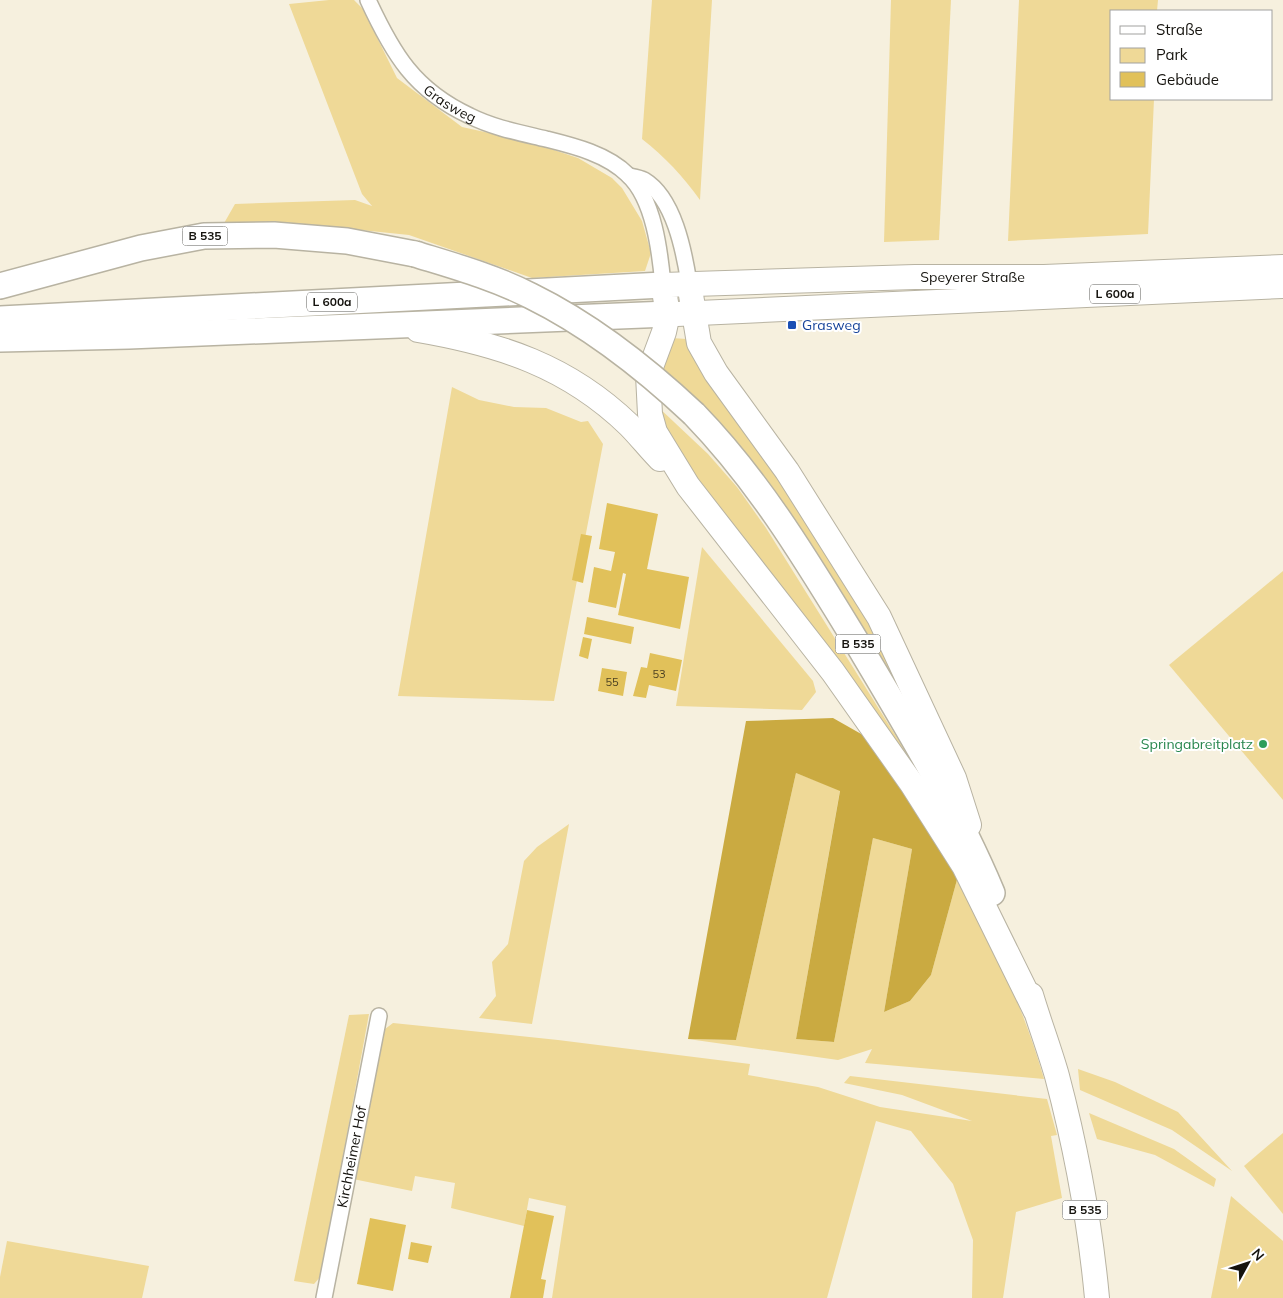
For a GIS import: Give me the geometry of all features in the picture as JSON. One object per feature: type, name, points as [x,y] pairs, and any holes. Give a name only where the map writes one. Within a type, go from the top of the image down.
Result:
[{"type":"highway","name":"B 535","points":[[0,286],[141,248],[204,236],[274,235],[347,241],[415,254],[496,281],[529,295],[587,327],[634,361],[694,414],[738,461],[789,532],[943,789],[992,893]]},
{"type":"highway","name":"L 600a","points":[[0,319],[663,285]]},
{"type":"highway","name":"L 600a","points":[[390,325],[668,314]]},
{"type":"highway","name":"B 535","points":[[0,339],[390,325]]},
{"type":"main road","name":"Speyerer Straße","points":[[663,285],[915,277],[1044,277],[1283,267]]},
{"type":"main road","points":[[689,283],[699,343],[716,373],[787,471],[878,618],[954,778],[992,893]]},
{"type":"main road","points":[[663,285],[668,314],[664,332],[648,375],[650,414],[655,432],[688,486]]},
{"type":"main road","name":"Speyerer Straße","points":[[668,314],[1283,286]]},
{"type":"main road","name":"B 535","points":[[390,325],[486,344],[544,365],[581,386],[611,409],[688,486],[834,672],[912,784],[964,866],[1035,1010]]},
{"type":"main road","name":"B 535","points":[[992,893],[1022,966],[1056,1074],[1082,1190],[1097,1298]]},
{"type":"street","name":"Grasweg","points":[[368,0],[394,53],[405,67],[432,92],[453,107],[491,125],[587,151],[629,176],[644,180],[667,207],[683,246],[689,283]]},
{"type":"street","name":"Grasweg","points":[[629,176],[639,190],[652,220],[660,251],[663,285]]},
{"type":"street","name":"Kirchheimer Hof","points":[[324,1298],[379,1016]]},
{"type":"green space","points":[[329,0],[354,0],[363,9],[397,78],[462,127],[530,142],[578,158],[612,178],[622,188],[642,221],[651,253],[645,271],[532,278],[409,235],[303,224],[223,225],[235,204],[355,200],[372,206],[362,194],[289,4]]},
{"type":"green space","points":[[652,0],[712,0],[700,200],[673,167],[642,139]]},
{"type":"green space","points":[[891,0],[951,0],[939,240],[884,242]]},
{"type":"green space","points":[[1019,0],[1158,0],[1157,10],[1110,10],[1110,100],[1154,100],[1148,234],[1008,241]]},
{"type":"green space","points":[[671,338],[687,339],[740,417],[879,638],[934,752],[772,491],[732,437],[709,412],[659,367]]},
{"type":"green space","points":[[452,387],[479,400],[514,407],[546,408],[581,422],[588,421],[603,444],[554,701],[398,696]]},
{"type":"green space","points":[[657,406],[708,454],[737,487],[766,528],[914,765],[912,768],[675,452]]},
{"type":"green space","points":[[702,547],[813,681],[816,692],[802,710],[676,706]]},
{"type":"green space","name":"Springabreitplatz","points":[[1283,571],[1283,800],[1169,665]]},
{"type":"green space","points":[[796,773],[840,790],[796,1039],[834,1042],[873,838],[912,849],[884,1012],[910,1001],[931,975],[958,876],[1017,1001],[1044,1079],[865,1063],[872,1049],[838,1060],[688,1039],[736,1040]]},
{"type":"green space","points":[[569,824],[532,1024],[479,1018],[496,996],[492,962],[508,944],[524,861],[537,847]]},
{"type":"green space","points":[[369,1014],[321,1276],[314,1284],[294,1281],[349,1015]]},
{"type":"green space","points":[[393,1023],[558,1040],[750,1064],[748,1075],[818,1087],[880,1107],[972,1121],[902,1095],[844,1083],[850,1076],[1047,1099],[1057,1135],[1051,1136],[1062,1198],[1016,1212],[1003,1298],[972,1298],[973,1240],[953,1184],[911,1131],[876,1121],[827,1298],[552,1298],[566,1206],[529,1198],[524,1226],[451,1208],[455,1183],[415,1176],[412,1191],[353,1179],[381,1032]]},
{"type":"green space","points":[[1078,1069],[1115,1082],[1178,1112],[1232,1171],[1172,1130],[1080,1090]]},
{"type":"green space","points":[[1089,1113],[1174,1149],[1216,1179],[1214,1187],[1155,1155],[1097,1139]]},
{"type":"green space","points":[[1283,1133],[1283,1214],[1244,1166]]},
{"type":"green space","points":[[1231,1196],[1283,1241],[1283,1298],[1211,1298]]},
{"type":"green space","points":[[7,1241],[149,1266],[142,1298],[0,1298],[0,1277]]},
{"type":"shaded area","points":[[833,718],[870,739],[958,876],[931,975],[910,1001],[884,1012],[912,849],[873,838],[834,1042],[796,1039],[840,791],[796,773],[736,1040],[688,1039],[746,721]]},
{"type":"building","points":[[607,503],[658,514],[647,569],[689,577],[680,629],[618,615],[626,574],[623,573],[616,608],[588,602],[594,567],[611,571],[615,552],[599,549]]},
{"type":"building","points":[[581,534],[592,536],[583,583],[572,580]]},
{"type":"building","points":[[587,617],[634,627],[631,644],[584,634]]},
{"type":"building","points":[[583,637],[592,639],[588,659],[579,656]]},
{"type":"building","points":[[650,653],[682,660],[676,691],[649,685],[646,698],[633,696],[641,667],[647,668]]},
{"type":"building","points":[[602,668],[627,672],[623,696],[598,691]]},
{"type":"building","points":[[527,1210],[554,1216],[541,1279],[546,1280],[543,1298],[510,1298]]},
{"type":"building","points":[[370,1218],[406,1225],[393,1291],[357,1284]]},
{"type":"building","points":[[411,1242],[432,1246],[428,1263],[408,1259]]},
{"type":"place","name":"Grasweg","points":[[792,325]]},
{"type":"place","name":"Springabreitplatz","points":[[1263,744]]}]
